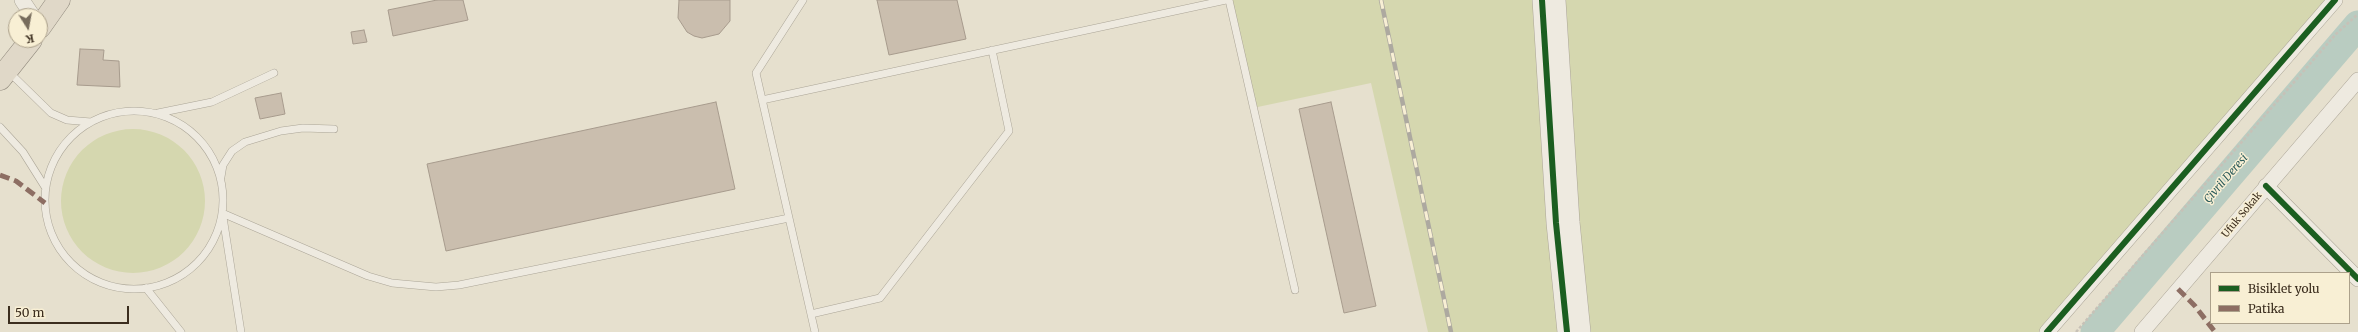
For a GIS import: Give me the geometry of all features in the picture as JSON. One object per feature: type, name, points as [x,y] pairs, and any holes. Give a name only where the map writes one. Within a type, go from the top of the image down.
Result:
[{"type":"highway","points":[[42,8],[59,0]]},
{"type":"highway","points":[[2,67],[11,48]]},
{"type":"highway","points":[[2,67],[22,48]]},
{"type":"street","points":[[1542,0],[1555,215],[1567,332]]},
{"type":"street","points":[[1556,0],[1570,214],[1581,332]]},
{"type":"street","points":[[2047,332],[2335,0]]},
{"type":"street","name":"Ufuk Sokak","points":[[2142,332],[2358,80]]},
{"type":"street","points":[[2266,186],[2358,279]]},
{"type":"lane","points":[[803,0],[756,73],[815,332]]},
{"type":"lane","points":[[762,100],[1227,0],[1295,290]]},
{"type":"lane","points":[[811,314],[880,298],[1009,131],[992,50]]},
{"type":"lane","points":[[2,67],[51,113],[67,120],[91,122]]},
{"type":"lane","points":[[222,213],[214,238],[202,257],[177,278],[162,285],[146,288],[113,286],[97,281],[70,262],[52,235],[46,214],[45,187],[49,171],[66,142],[91,122],[122,111],[155,113],[176,111],[212,102],[274,73]]},
{"type":"lane","points":[[155,113],[185,126],[198,137],[208,150],[221,180]]},
{"type":"lane","points":[[0,127],[23,152],[45,187]]},
{"type":"lane","points":[[241,332],[222,213],[221,180],[223,165],[232,151],[245,142],[281,131],[303,128],[334,129]]},
{"type":"lane","points":[[222,213],[362,274],[392,283],[436,287],[459,285],[789,218]]},
{"type":"lane","points":[[146,288],[181,332]]},
{"type":"path","points":[[2076,332],[2336,34],[2358,14]]},
{"type":"green space","points":[[1229,0],[2335,0],[2047,332],[1428,332],[1371,83],[1253,108]]},
{"type":"green space","points":[[126,129],[140,129],[167,137],[179,145],[189,155],[200,173],[204,187],[204,215],[200,229],[189,247],[179,257],[161,268],[140,273],[126,273],[99,265],[87,257],[77,247],[66,229],[61,208],[61,194],[69,167],[77,155],[87,145],[105,134]]},
{"type":"building","points":[[437,0],[463,0],[468,20],[393,36],[388,10]]},
{"type":"building","points":[[679,0],[730,0],[730,21],[719,34],[702,38],[694,36],[687,32],[678,18]]},
{"type":"building","points":[[877,0],[957,0],[966,39],[889,55]]},
{"type":"building","points":[[364,30],[367,42],[353,44],[351,32]]},
{"type":"building","points":[[80,49],[104,50],[103,60],[119,61],[120,87],[77,85]]},
{"type":"building","points":[[281,93],[285,114],[260,119],[255,98]]},
{"type":"building","points":[[716,102],[735,189],[446,251],[427,164]]},
{"type":"building","points":[[1331,102],[1376,306],[1344,313],[1299,109]]},
{"type":"waterway","name":"Çivril Deresi","points":[[2095,332],[2358,25]]},
{"type":"railway","points":[[1381,0],[1451,332]]},
{"type":"marked path","points":[[0,175],[16,181],[45,203]]},
{"type":"marked path","points":[[2178,289],[2195,306],[2215,332]]},
{"type":"cycle path","points":[[1542,0],[1556,223],[1567,332]]},
{"type":"cycle path","points":[[2047,332],[2335,0]]},
{"type":"cycle path","points":[[2266,186],[2358,279]]}]
